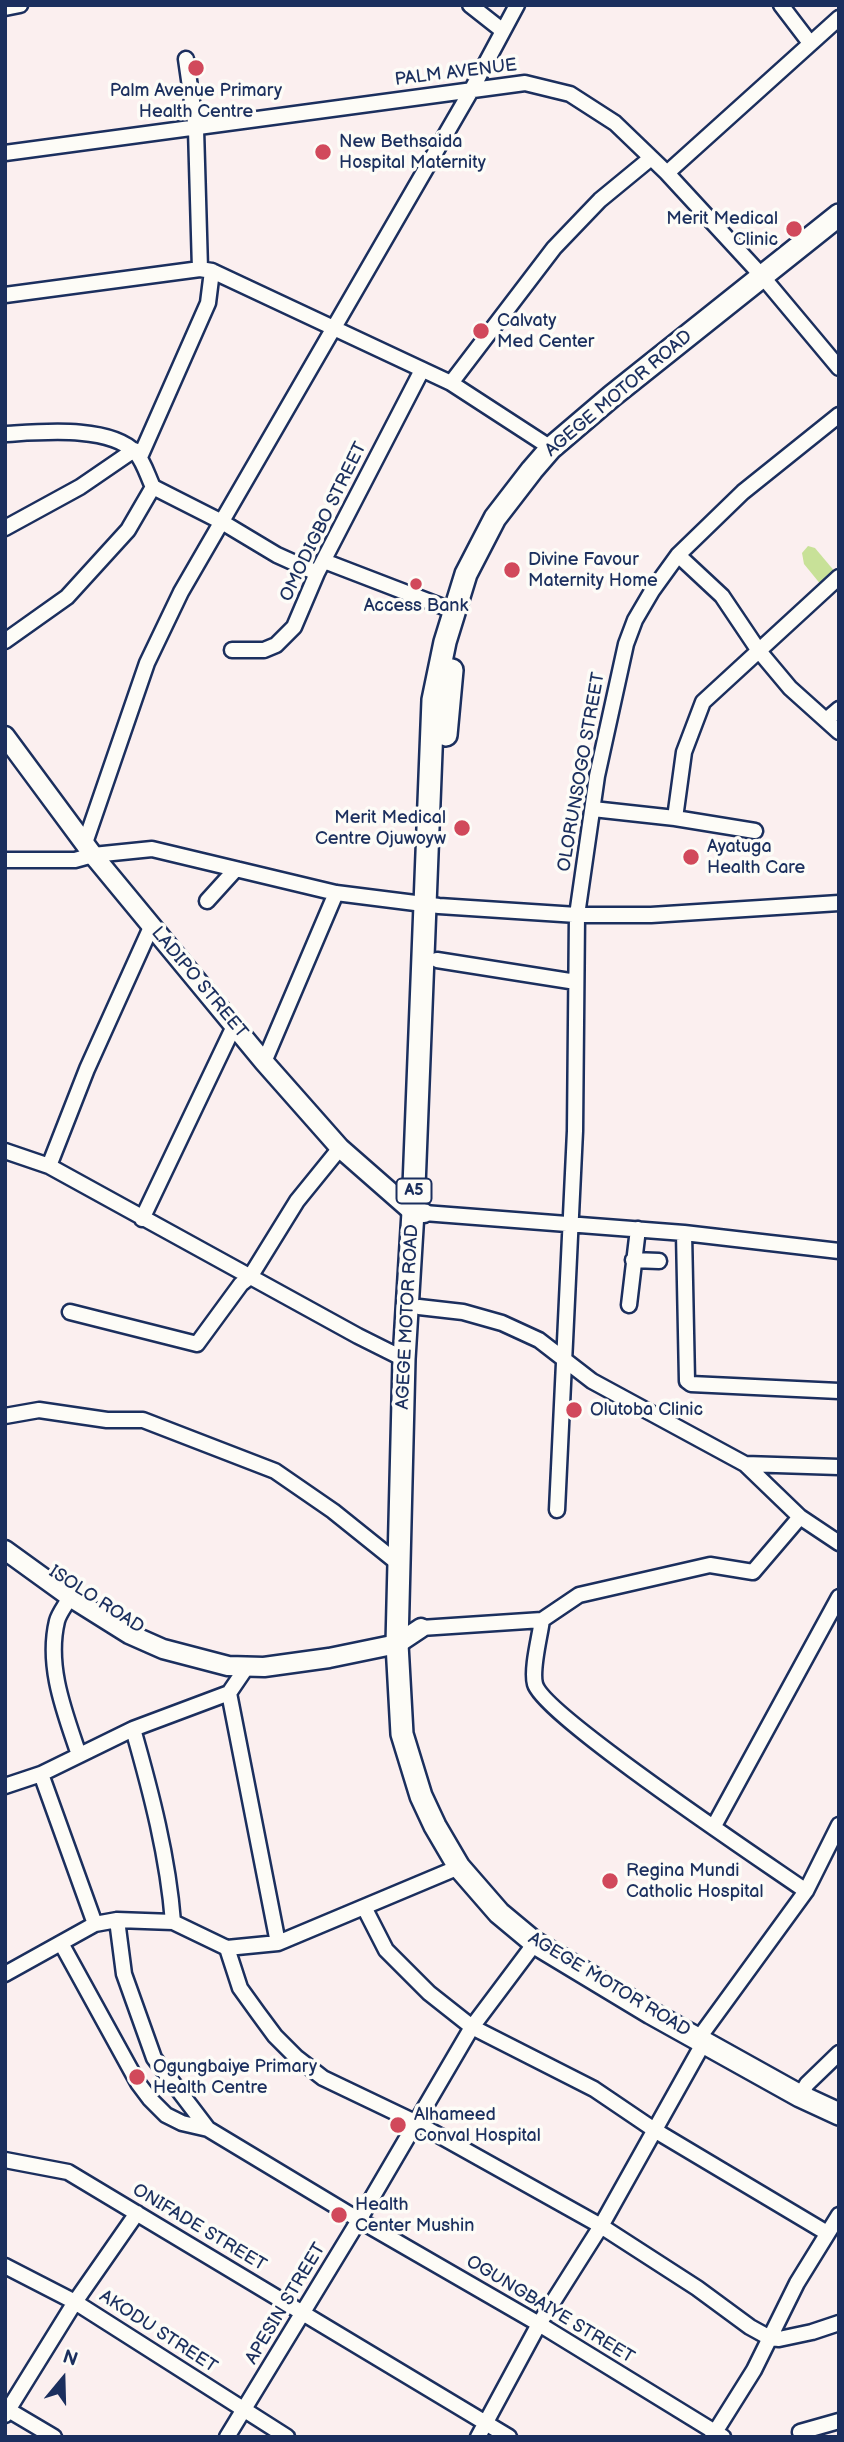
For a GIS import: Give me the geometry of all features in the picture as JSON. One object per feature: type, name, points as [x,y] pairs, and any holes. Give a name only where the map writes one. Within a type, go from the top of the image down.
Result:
[{"type":"highway","name":"AGEGE MOTOR ROAD","points":[[704,2036],[651,2013],[535,1943],[499,1913],[459,1867],[421,1796],[402,1734],[419,1307],[418,1212],[433,905],[453,656],[471,595],[494,543],[525,499],[577,440],[639,387],[680,358],[839,215]]},
{"type":"highway","name":"AGEGE MOTOR ROAD","points":[[839,231],[766,281],[611,396],[551,448],[495,518],[466,574],[445,642],[433,700],[433,905],[437,960],[404,1359],[400,1564],[407,1683],[421,1768],[443,1819],[474,1868],[510,1908],[541,1936],[704,2036],[803,2090],[839,2114]]},
{"type":"highway","name":"AGEGE MOTOR ROAD","points":[[803,2090],[839,2101]]},
{"type":"main road","name":"LADIPO STREET","points":[[5,736],[89,849],[264,1062],[340,1147],[418,1212]]},
{"type":"main road","name":"ISOLO ROAD","points":[[5,1540],[95,1603],[135,1626],[187,1649],[243,1660],[295,1656],[406,1633]]},
{"type":"main road","name":"ISOLO ROAD","points":[[5,1550],[119,1629],[163,1649],[198,1659],[246,1668],[302,1662],[406,1633]]},
{"type":"street","points":[[5,8],[20,5]]},
{"type":"street","points":[[470,5],[503,31]]},
{"type":"street","points":[[5,860],[75,860],[89,849],[146,663],[181,592],[472,89],[517,5]]},
{"type":"street","points":[[781,5],[810,43]]},
{"type":"street","points":[[667,173],[839,18]]},
{"type":"street","points":[[5,527],[137,453],[208,303],[196,128],[186,60]]},
{"type":"street","name":"PALM AVENUE","points":[[5,153],[525,83],[570,94],[615,123],[667,173],[766,281],[839,368]]},
{"type":"street","points":[[451,383],[554,248],[600,200],[652,158]]},
{"type":"street","points":[[5,295],[206,270],[451,383],[551,448]]},
{"type":"street","name":"OMODIGBO STREET","points":[[232,650],[264,650],[276,645],[295,627],[321,567],[422,370]]},
{"type":"street","name":"OLORUNSOGO STREET","points":[[557,1510],[575,1131],[577,915],[609,716],[626,644],[641,610],[678,555],[743,492],[839,415]]},
{"type":"street","points":[[5,434],[70,430],[118,441],[137,453],[153,487],[222,522],[278,555],[454,611]]},
{"type":"street","points":[[5,640],[67,597],[128,530],[153,487]]},
{"type":"street","points":[[678,555],[722,596],[759,650],[790,688],[839,732]]},
{"type":"street","points":[[675,818],[684,752],[704,702],[839,577]]},
{"type":"street","points":[[826,720],[839,709]]},
{"type":"street","points":[[593,809],[675,818],[755,831]]},
{"type":"street","points":[[89,849],[152,849],[336,893],[433,905],[577,915],[651,915],[839,903]]},
{"type":"street","points":[[207,901],[236,869]]},
{"type":"street","points":[[264,1062],[336,893]]},
{"type":"street","points":[[49,1166],[87,1069],[152,925]]},
{"type":"street","points":[[437,960],[576,982]]},
{"type":"street","points":[[142,1219],[235,1024]]},
{"type":"street","points":[[70,1312],[197,1344],[241,1284],[250,1278],[297,1201],[340,1147]]},
{"type":"street","points":[[5,1151],[49,1166],[250,1278],[404,1359]]},
{"type":"street","points":[[418,1212],[684,1233],[839,1251]]},
{"type":"street","points":[[629,1305],[638,1229]]},
{"type":"street","points":[[684,1233],[687,1381],[691,1384],[839,1391]]},
{"type":"street","points":[[633,1260],[659,1261]]},
{"type":"street","points":[[419,1307],[463,1312],[502,1323],[539,1340],[592,1381],[745,1464],[800,1517],[839,1543]]},
{"type":"street","points":[[5,1416],[39,1410],[107,1420],[143,1420],[275,1471],[333,1511],[400,1564]]},
{"type":"street","points":[[745,1464],[839,1468]]},
{"type":"street","points":[[406,1633],[542,1620],[579,1595],[710,1565],[753,1572],[800,1517]]},
{"type":"street","points":[[70,1597],[57,1620],[54,1654],[58,1692],[79,1755]]},
{"type":"street","points":[[714,1826],[839,1597]]},
{"type":"street","points":[[542,1620],[534,1684],[543,1698],[613,1755],[806,1891]]},
{"type":"street","points":[[5,1786],[41,1774],[133,1729],[229,1693],[246,1668]]},
{"type":"street","points":[[229,1693],[278,1943]]},
{"type":"street","points":[[133,1729],[158,1825],[173,1922]]},
{"type":"street","points":[[41,1774],[95,1924]]},
{"type":"street","points":[[478,2437],[539,2324],[601,2226],[656,2131],[704,2036],[806,1891],[839,1825]]},
{"type":"street","points":[[5,1974],[95,1924],[117,1920],[173,1922],[227,1948],[278,1943],[459,1867]]},
{"type":"street","points":[[364,1907],[386,1950],[438,2001],[472,2027],[594,2089],[656,2131],[827,2233]]},
{"type":"street","points":[[117,1920],[124,1973],[153,2058],[208,2129]]},
{"type":"street","name":"OGUNGBAIYE STREET","points":[[61,1942],[130,2068],[144,2091],[166,2115],[182,2123],[208,2129],[539,2324],[716,2435]]},
{"type":"street","name":"APESIN STREET","points":[[227,2437],[472,2027],[535,1943]]},
{"type":"street","points":[[227,1948],[240,1988],[275,2036],[323,2078],[415,2122],[601,2226],[770,2338],[779,2339],[812,2332],[839,2323]]},
{"type":"street","points":[[803,2090],[839,2053]]},
{"type":"street","points":[[130,2068],[153,2058]]},
{"type":"street","name":"ONIFADE STREET","points":[[5,2160],[68,2172],[509,2437]]},
{"type":"street","points":[[54,2437],[6,2411],[75,2302],[137,2213]]},
{"type":"street","points":[[716,2435],[754,2370],[797,2283],[839,2215]]},
{"type":"street","name":"AKODU STREET","points":[[5,2266],[75,2302],[287,2437]]},
{"type":"street","points":[[800,2432],[839,2421]]},
{"type":"green space","points":[[808,546],[815,548],[836,573],[822,586],[804,564],[802,553]]},
{"type":"place","name":"Palm Avenue Primary Health Centre","points":[[196,68]]},
{"type":"place","name":"New Bethsaida Hospital Maternity","points":[[323,152]]},
{"type":"place","name":"Merit Medical Clinic","points":[[794,229]]},
{"type":"place","name":"Calvaty Med Center","points":[[481,331]]},
{"type":"place","name":"Divine Favour Maternity Home","points":[[512,570]]},
{"type":"place","name":"Access Bank","points":[[416,584]]},
{"type":"place","name":"Merit Medical Centre Ojuwoyw","points":[[462,828]]},
{"type":"place","name":"Ayatuga Health Care","points":[[691,857]]},
{"type":"place","name":"Olutoba Clinic","points":[[574,1410]]},
{"type":"place","name":"Regina Mundi Catholic Hospital","points":[[610,1881]]},
{"type":"place","name":"Ogungbaiye Primary Health Centre","points":[[137,2077]]},
{"type":"place","name":"Alhameed Conval Hospital","points":[[398,2125]]},
{"type":"place","name":"Health Center Mushin","points":[[339,2215]]}]
